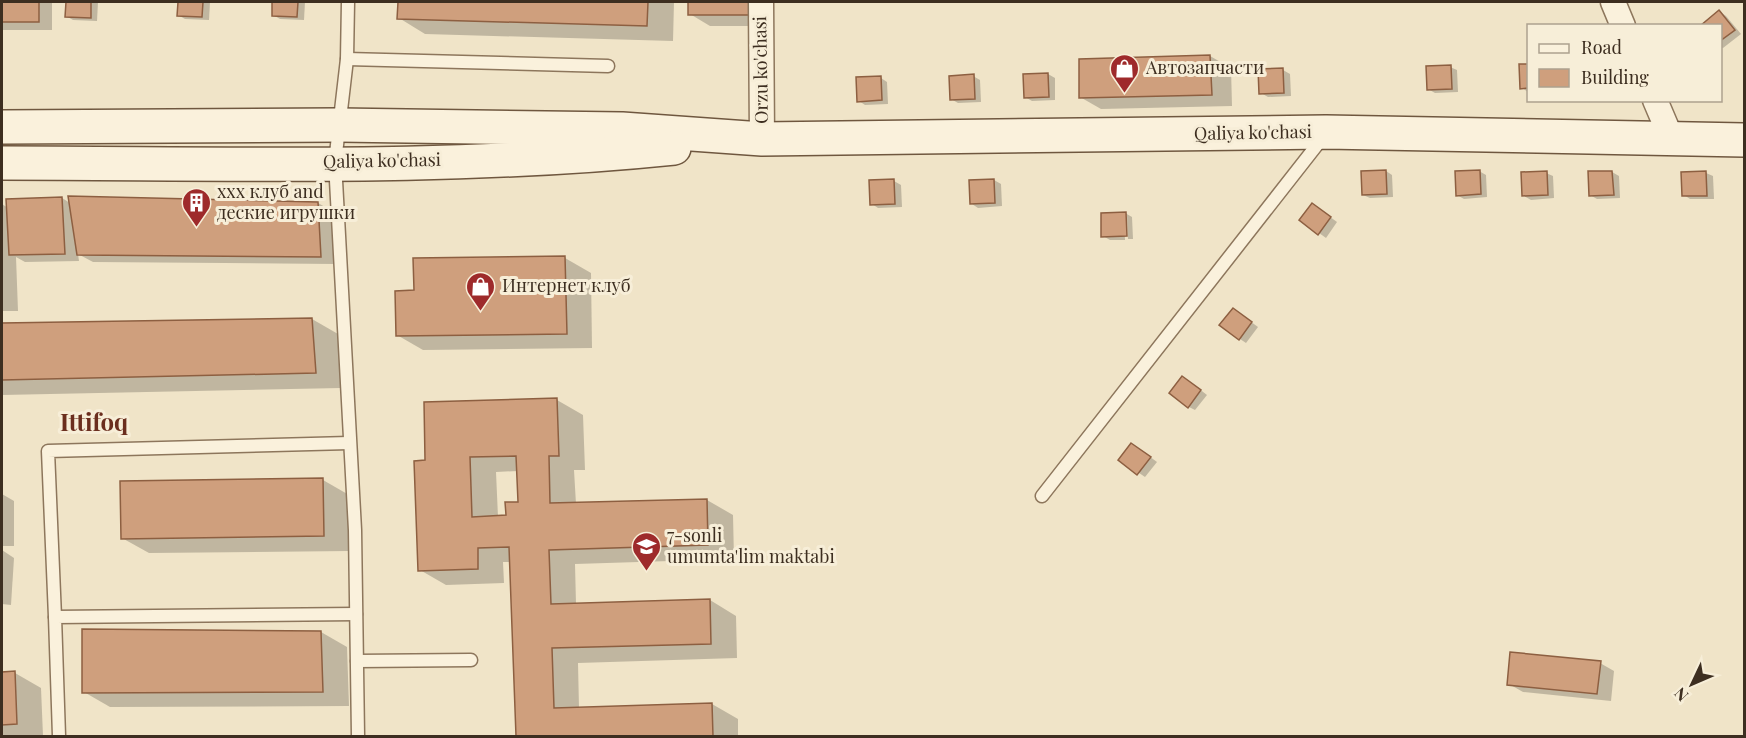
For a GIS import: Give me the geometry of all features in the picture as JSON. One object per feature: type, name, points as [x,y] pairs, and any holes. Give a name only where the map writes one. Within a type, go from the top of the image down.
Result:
[{"type":"main road","name":"Qaliya ko'chasi","points":[[2,127],[339,125],[622,129],[762,139],[1326,132],[1744,140]]},
{"type":"main road","name":"Qaliya ko'chasi","points":[[2,163],[335,162],[576,158],[762,139]]},
{"type":"street","name":"Orzu ko'chasi","points":[[760,2],[762,139]]},
{"type":"street","points":[[1613,2],[1622,24]]},
{"type":"street","points":[[1656,102],[1672,140]]},
{"type":"lane","points":[[348,2],[347,59],[335,162],[355,530],[357,736]]},
{"type":"lane","points":[[347,59],[608,66]]},
{"type":"lane","points":[[1042,496],[1326,132]]},
{"type":"lane","points":[[59,736],[48,451],[349,443]]},
{"type":"lane","points":[[55,617],[356,614]]},
{"type":"lane","points":[[357,662],[471,660]]},
{"type":"building","points":[[2,2],[39,2],[39,22],[2,22]]},
{"type":"building","points":[[66,2],[91,2],[91,18],[65,17]]},
{"type":"building","points":[[178,2],[203,2],[202,17],[177,16]]},
{"type":"building","points":[[272,2],[298,2],[297,17],[272,16]]},
{"type":"building","points":[[398,2],[648,2],[647,26],[397,19]]},
{"type":"building","points":[[688,2],[749,2],[749,15],[688,15]]},
{"type":"building","points":[[1719,10],[1735,30],[1722,40],[1722,24],[1702,24]]},
{"type":"building","points":[[1210,55],[1212,95],[1079,98],[1079,59]]},
{"type":"building","points":[[1519,64],[1527,64],[1527,88],[1520,89]]},
{"type":"building","points":[[1451,65],[1452,89],[1427,90],[1426,66]]},
{"type":"building","points":[[1283,68],[1284,93],[1259,94],[1258,69]]},
{"type":"building","points":[[1048,73],[1049,97],[1024,98],[1023,74]]},
{"type":"building","points":[[974,74],[975,99],[950,100],[949,76]]},
{"type":"building","points":[[881,76],[882,100],[857,102],[856,77]]},
{"type":"building","points":[[1386,170],[1387,194],[1362,195],[1361,171]]},
{"type":"building","points":[[1480,170],[1481,194],[1456,196],[1455,171]]},
{"type":"building","points":[[1547,171],[1548,195],[1522,196],[1521,172]]},
{"type":"building","points":[[1588,171],[1612,171],[1614,195],[1589,196]]},
{"type":"building","points":[[1706,171],[1707,196],[1682,196],[1681,172]]},
{"type":"building","points":[[894,179],[895,204],[870,205],[869,180]]},
{"type":"building","points":[[994,179],[995,203],[970,204],[969,180]]},
{"type":"building","name":"ххх клуб and деские игрушки","points":[[68,196],[318,202],[321,257],[77,255]]},
{"type":"building","points":[[62,197],[65,254],[9,255],[6,199]]},
{"type":"building","points":[[1312,203],[1331,217],[1318,235],[1299,220]]},
{"type":"building","points":[[1126,212],[1127,236],[1101,237],[1101,213]]},
{"type":"building","name":"Интернет клуб","points":[[565,256],[567,334],[396,336],[395,291],[414,290],[413,258]]},
{"type":"building","points":[[1233,308],[1252,322],[1239,340],[1219,325]]},
{"type":"building","points":[[312,318],[316,373],[2,380],[2,323]]},
{"type":"building","points":[[1182,376],[1201,390],[1188,408],[1169,393]]},
{"type":"building","points":[[557,398],[559,456],[549,456],[550,503],[707,499],[708,545],[549,550],[551,604],[710,599],[711,644],[552,648],[554,708],[712,703],[713,736],[516,736],[509,547],[478,548],[478,569],[418,571],[414,461],[425,460],[424,402]],"holes":[[[516,456],[518,502],[505,502],[506,515],[472,517],[470,457]]]},
{"type":"building","points":[[1131,443],[1151,457],[1137,475],[1118,460]]},
{"type":"building","points":[[323,478],[324,536],[121,539],[120,481]]},
{"type":"building","points":[[82,629],[321,631],[323,692],[82,693]]},
{"type":"building","points":[[1510,652],[1601,661],[1597,694],[1507,685]]},
{"type":"building","points":[[15,671],[17,724],[2,725],[2,672]]},
{"type":"place","name":"Автозапчасти","points":[[1125,94]]},
{"type":"place","name":"ххх клуб and деские игрушки","points":[[196,228]]},
{"type":"place","name":"Интернет клуб","points":[[481,312]]},
{"type":"place","name":"7-sonli umumta'lim maktabi","points":[[646,572]]},
{"type":"district","name":"Ittifoq","points":[[94,423]]}]
